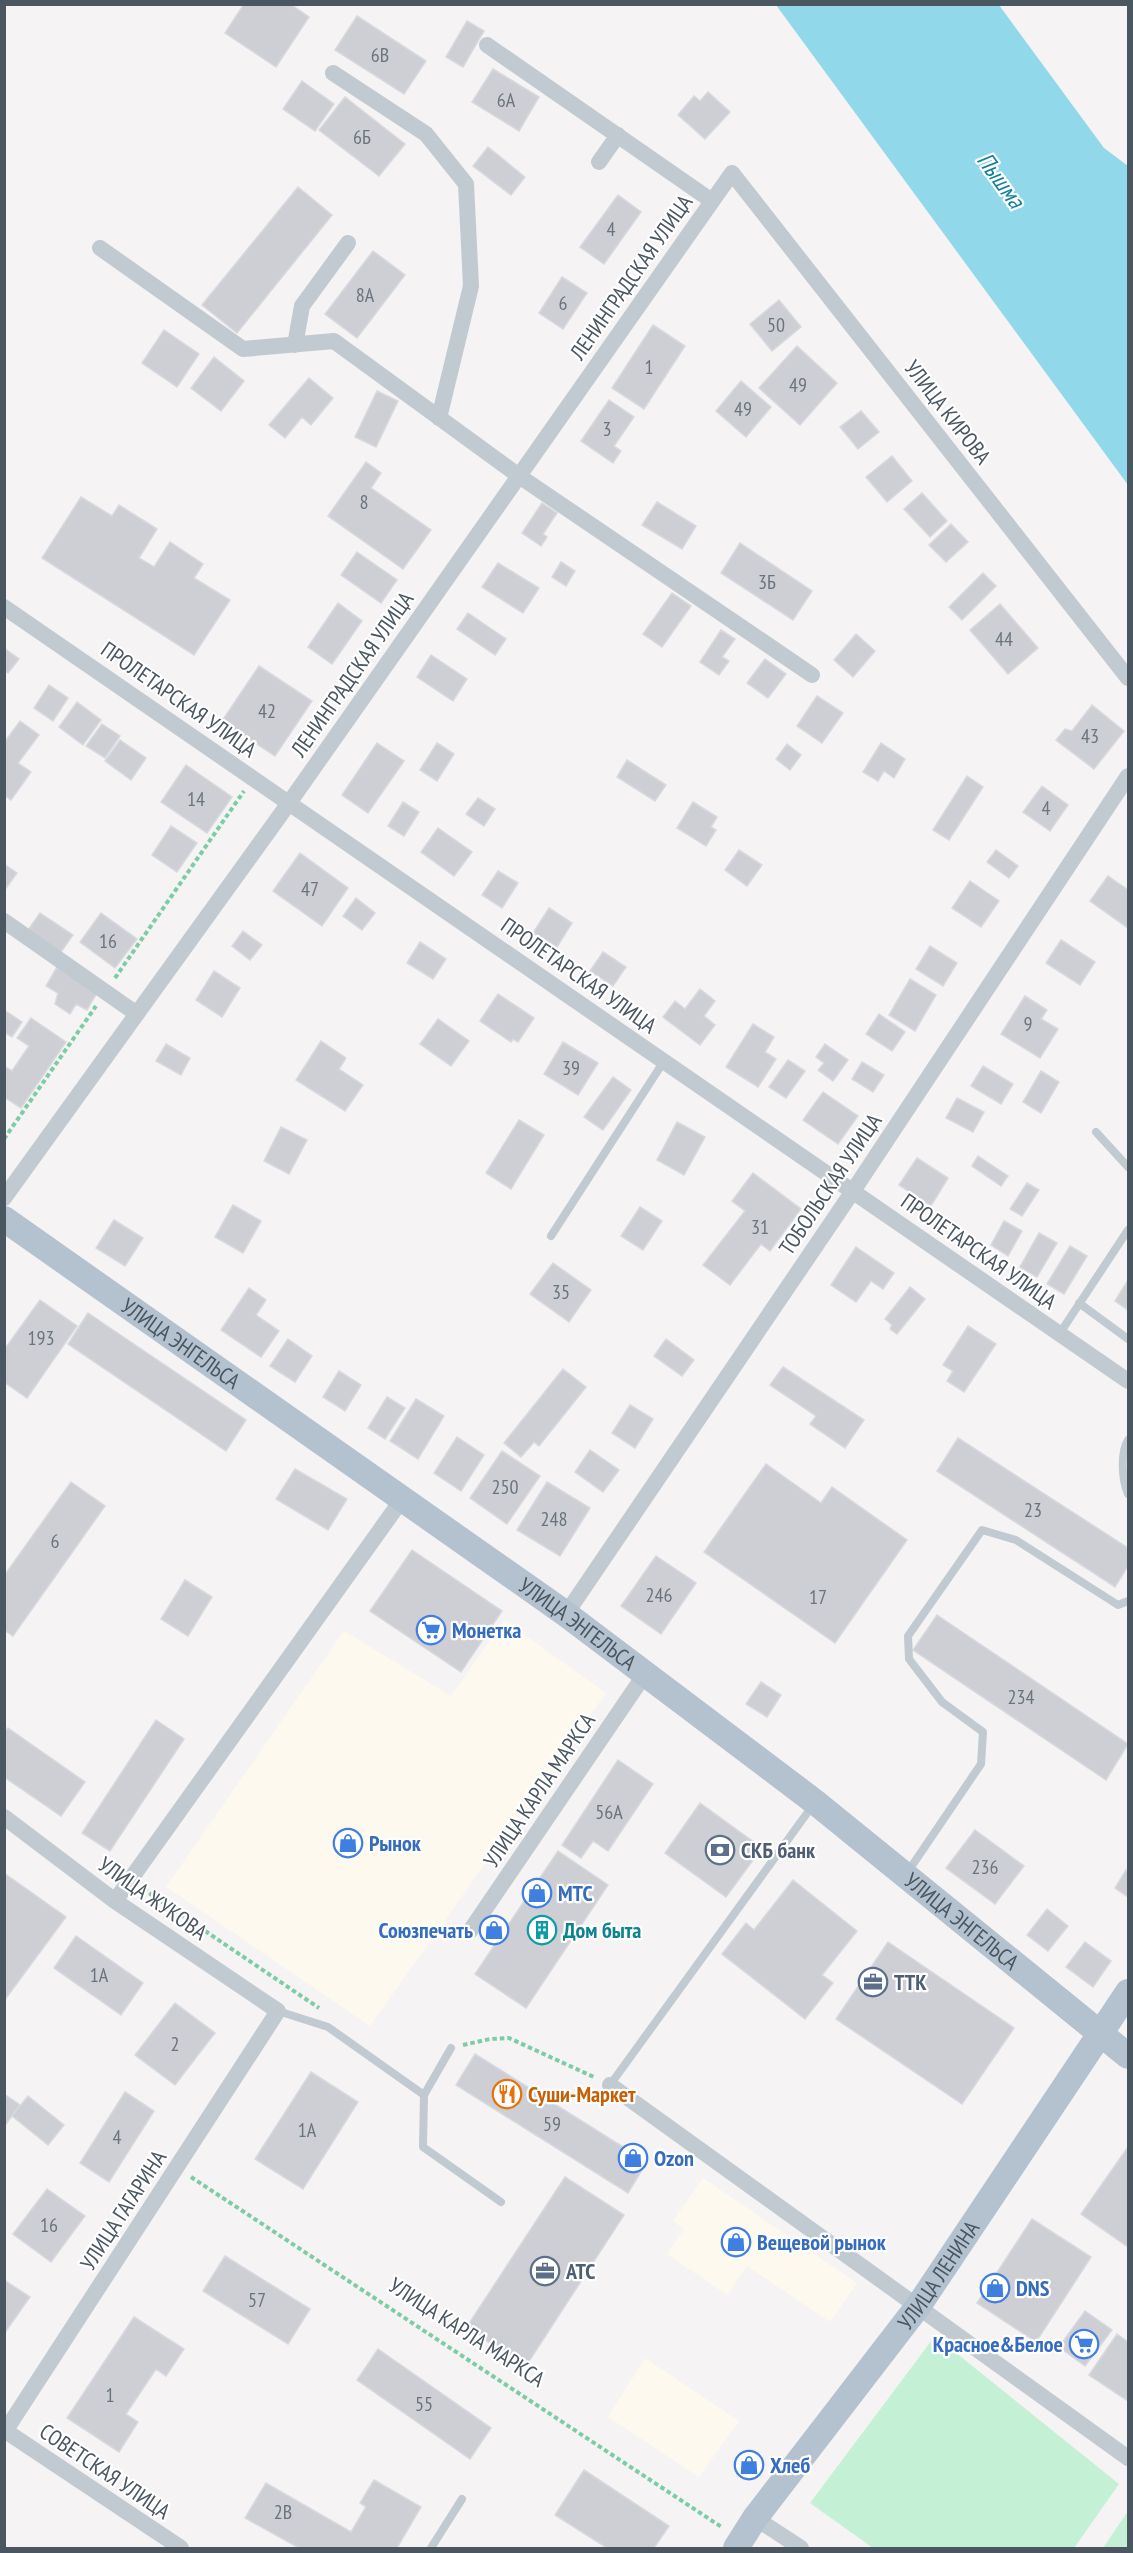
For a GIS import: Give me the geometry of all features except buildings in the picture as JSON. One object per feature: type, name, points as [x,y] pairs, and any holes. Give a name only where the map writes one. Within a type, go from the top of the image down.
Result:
[{"type":"main road","name":"УЛИЦА ЭНГЕЛЬСА","points":[[4,1219],[566,1614],[815,1802],[1128,2056]]},
{"type":"main road","name":"УЛИЦА ЛЕНИНА","points":[[734,2541],[755,2518],[919,2305],[1128,1992]]},
{"type":"street","points":[[487,45],[712,201]]},
{"type":"street","points":[[333,74],[426,134],[466,184],[471,286],[439,418]]},
{"type":"street","points":[[599,162],[618,135]]},
{"type":"street","name":"ЛЕНИНГРАДСКАЯ УЛИЦА","points":[[4,1198],[290,803],[732,173]]},
{"type":"street","name":"УЛИЦА КИРОВА","points":[[732,173],[1128,678]]},
{"type":"street","points":[[294,345],[302,306],[348,243]]},
{"type":"street","points":[[100,248],[243,349],[334,341],[519,476],[812,675]]},
{"type":"street","name":"ПРОЛЕТАРСКАЯ УЛИЦА","points":[[4,607],[1128,1381]]},
{"type":"street","name":"ТОБОЛЬСКАЯ УЛИЦА","points":[[566,1614],[853,1191],[1128,776]]},
{"type":"street","points":[[4,921],[137,1014]]},
{"type":"street","points":[[115,1901],[403,1498]]},
{"type":"street","name":"УЛИЦА КАРЛА МАРКСА","points":[[470,1931],[645,1674]]},
{"type":"street","name":"УЛИЦА ЖУКОВА","points":[[4,1817],[115,1901],[278,2011]]},
{"type":"street","name":"УЛИЦА ГАГАРИНА","points":[[5,2431],[278,2011]]},
{"type":"street","points":[[610,2085],[919,2305],[1128,2458]]},
{"type":"street","name":"СОВЕТСКАЯ УЛИЦА","points":[[5,2431],[181,2548]]},
{"type":"street","points":[[755,2518],[801,2548]]},
{"type":"lane","points":[[551,1236],[664,1061]]},
{"type":"lane","points":[[1096,1132],[1128,1167]]},
{"type":"lane","points":[[1060,1334],[1128,1230]]},
{"type":"lane","points":[[1079,1303],[1128,1339]]},
{"type":"lane","points":[[1128,1440],[1125,1446],[1124,1483],[1128,1494]]},
{"type":"lane","points":[[905,1875],[981,1764],[983,1732],[942,1702],[909,1659],[908,1636],[982,1530],[1016,1540],[1118,1605],[1128,1600]]},
{"type":"lane","points":[[610,2085],[815,1802]]},
{"type":"lane","points":[[278,2011],[328,2027],[424,2095]]},
{"type":"lane","points":[[451,2048],[424,2095],[423,2147],[501,2202]]},
{"type":"lane","points":[[431,2548],[462,2499]]},
{"type":"path","points":[[4,1139],[247,787]]},
{"type":"path","points":[[130,1881],[334,2018],[328,2027]]},
{"type":"path","points":[[451,2048],[490,2039],[509,2038],[610,2085]]},
{"type":"path","name":"УЛИЦА КАРЛА МАРКСА","points":[[178,2168],[734,2541]]},
{"type":"shaded area","name":"Рынок","points":[[504,1620],[606,1693],[370,2026],[166,1887],[344,1631],[451,1696]]},
{"type":"shaded area","name":"Вещевой рынок","points":[[703,2178],[857,2283],[830,2322],[747,2266],[727,2295],[667,2254],[684,2229],[673,2221]]},
{"type":"shaded area","points":[[645,2358],[739,2421],[699,2477],[608,2417]]},
{"type":"green space","points":[[935,2336],[1119,2484],[1074,2548],[873,2548],[810,2503]]},
{"type":"green space","points":[[1128,2511],[1128,2548],[1103,2548]]},
{"type":"water","name":"Пышма","points":[[776,5],[999,5],[1104,148],[1128,166],[1128,485]]},
{"type":"place","name":"Монетка","points":[[431,1630]]},
{"type":"place","name":"Рынок","points":[[348,1843]]},
{"type":"place","name":"СКБ банк","points":[[720,1850]]},
{"type":"place","name":"МТС","points":[[537,1893]]},
{"type":"place","name":"Союзпечать","points":[[494,1930]]},
{"type":"place","name":"Дом быта","points":[[542,1930]]},
{"type":"place","name":"ТТК","points":[[873,1982]]},
{"type":"place","name":"Суши-Маркет","points":[[507,2094]]},
{"type":"place","name":"Ozon","points":[[633,2158]]},
{"type":"place","name":"Вещевой рынок","points":[[736,2242]]},
{"type":"place","name":"АТС","points":[[545,2271]]},
{"type":"place","name":"DNS","points":[[995,2288]]},
{"type":"place","name":"Красное&Белое","points":[[1084,2344]]},
{"type":"place","name":"Хлеб","points":[[749,2465]]}]
